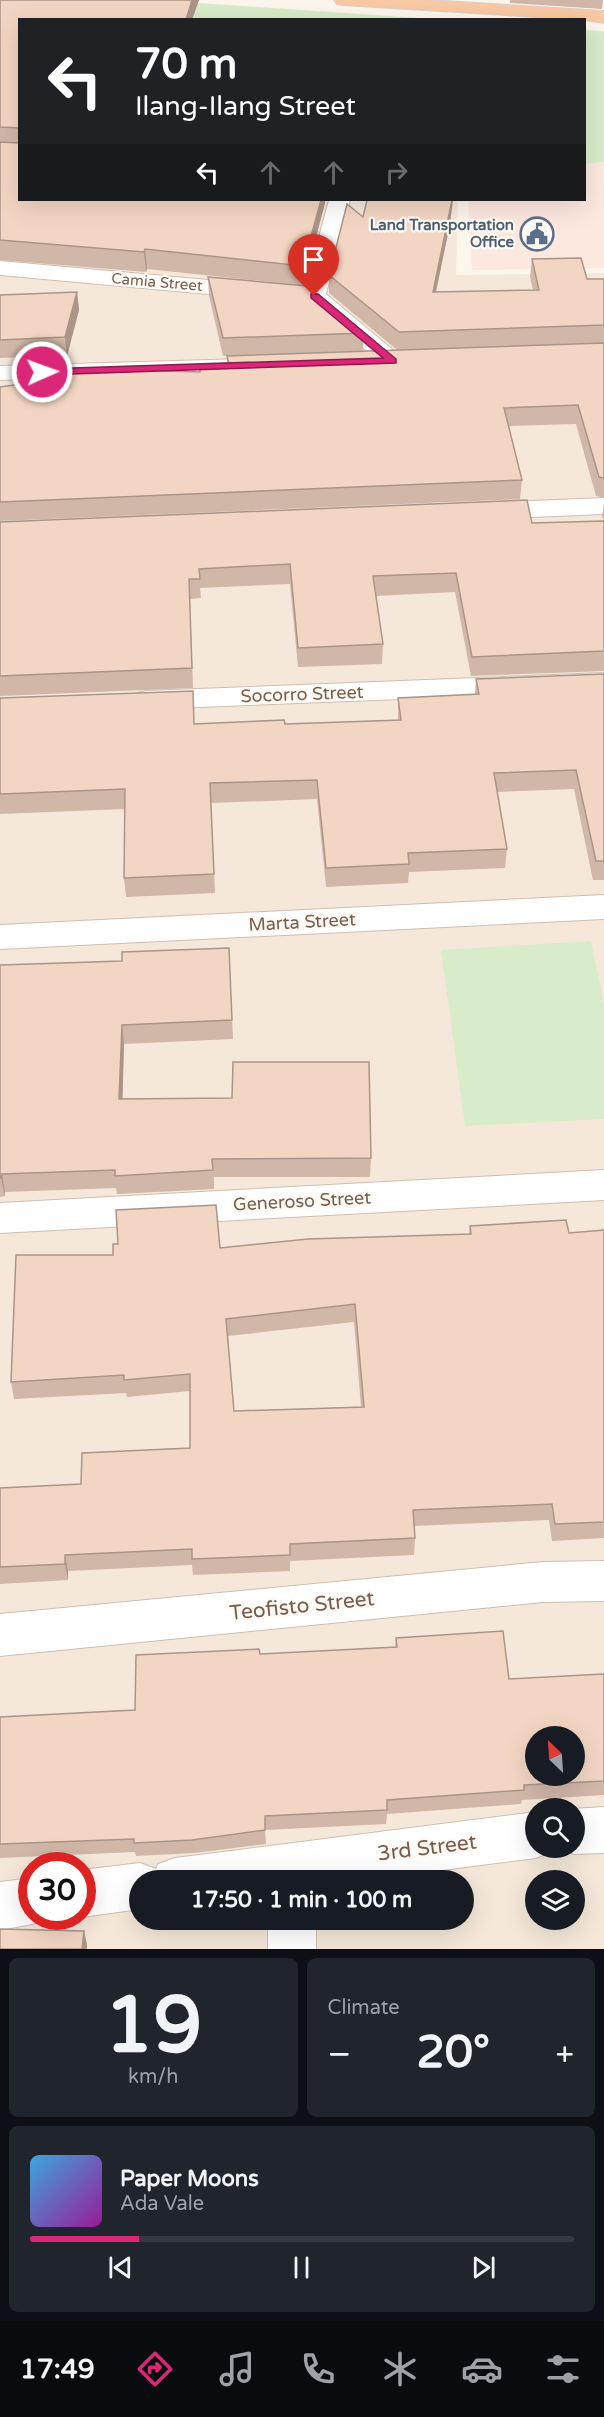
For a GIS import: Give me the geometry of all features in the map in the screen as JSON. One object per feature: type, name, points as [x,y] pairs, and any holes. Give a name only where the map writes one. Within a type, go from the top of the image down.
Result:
[{"type":"highway","points":[[343,0],[604,17]]},
{"type":"street","points":[[339,201],[314,296],[404,360],[356,362]]},
{"type":"street","name":"Camia Street","points":[[0,268],[314,296]]},
{"type":"street","points":[[0,373],[272,365]]},
{"type":"street","points":[[462,512],[604,506]]},
{"type":"street","name":"Socorro Street","points":[[117,702],[604,682]]},
{"type":"street","name":"Marta Street","points":[[0,937],[604,907]]},
{"type":"street","name":"Generoso Street","points":[[0,1218],[604,1185]]},
{"type":"street","name":"Teofisto Street","points":[[0,1635],[543,1582],[604,1581]]},
{"type":"street","points":[[585,1831],[604,1830]]},
{"type":"street","name":"3rd Street","points":[[311,1870],[525,1837]]},
{"type":"street","points":[[96,1892],[129,1888]]},
{"type":"street","points":[[0,1906],[18,1903]]},
{"type":"street","points":[[292,1930],[292,1949]]},
{"type":"shaded area","points":[[0,103],[18,190],[18,201],[458,201],[456,275],[604,273],[604,1949],[0,1949]]},
{"type":"shaded area","name":"Land Transportation Office","points":[[604,162],[604,268],[472,270],[468,201],[586,201],[586,164]]},
{"type":"green space","points":[[198,3],[418,18],[193,18]]},
{"type":"green space","points":[[586,30],[604,31],[604,162],[586,164]]},
{"type":"green space","points":[[591,941],[604,1004],[604,1119],[465,1126],[441,950]]},
{"type":"building","points":[[0,0],[192,0],[187,18],[18,18],[18,128],[0,127]]},
{"type":"building","points":[[0,142],[18,143],[18,201],[321,201],[303,266],[145,249],[144,252],[0,240]]},
{"type":"building","points":[[367,201],[452,201],[433,292],[539,290],[532,259],[581,258],[587,279],[604,279],[604,325],[399,332],[329,275],[347,204],[363,217]]},
{"type":"building","points":[[208,277],[307,286],[364,333],[223,338]]},
{"type":"building","points":[[77,292],[65,337],[0,340],[0,295]]},
{"type":"building","points":[[604,343],[604,478],[599,477],[578,405],[504,408],[522,480],[0,502],[0,387],[50,380],[49,370],[200,372],[200,365],[229,364],[227,356]]},
{"type":"building","points":[[527,500],[532,523],[604,521],[604,651],[472,657],[456,573],[373,576],[383,644],[298,648],[290,564],[199,569],[200,579],[189,579],[192,668],[0,676],[0,522]]},
{"type":"building","points":[[604,674],[604,861],[596,861],[576,770],[494,773],[507,849],[408,853],[409,864],[326,868],[317,780],[210,783],[214,874],[124,878],[125,789],[0,794],[0,698],[193,691],[194,724],[284,720],[285,724],[401,720],[398,698],[479,694],[476,679]]},
{"type":"building","points":[[229,948],[232,1020],[122,1025],[119,1099],[232,1098],[233,1062],[369,1062],[371,1158],[212,1159],[213,1170],[115,1176],[115,1170],[2,1174],[0,1178],[0,965],[122,961],[122,952]]},
{"type":"building","points":[[216,1205],[220,1248],[308,1239],[471,1234],[470,1226],[566,1220],[569,1233],[604,1230],[604,1522],[555,1524],[552,1504],[413,1510],[415,1538],[290,1544],[290,1555],[192,1559],[192,1549],[65,1555],[65,1564],[0,1567],[0,1488],[81,1484],[82,1453],[190,1448],[190,1374],[124,1380],[124,1375],[11,1382],[16,1255],[113,1255],[113,1244],[118,1244],[116,1210]],"holes":[[[355,1304],[364,1407],[234,1411],[226,1319]]]},
{"type":"building","points":[[503,1631],[509,1679],[604,1674],[604,1781],[585,1782],[585,1726],[525,1726],[524,1790],[387,1800],[387,1810],[265,1816],[265,1830],[192,1840],[134,1843],[134,1839],[0,1844],[0,1717],[135,1710],[136,1655],[259,1649],[260,1654],[397,1647],[396,1638]]},
{"type":"building","points":[[0,1929],[84,1931],[82,1949],[0,1949]]},
{"type":"place","name":"Land Transportation Office","points":[[537,234]]},
{"type":"route","points":[[42,372],[392,361],[314,296]]}]
